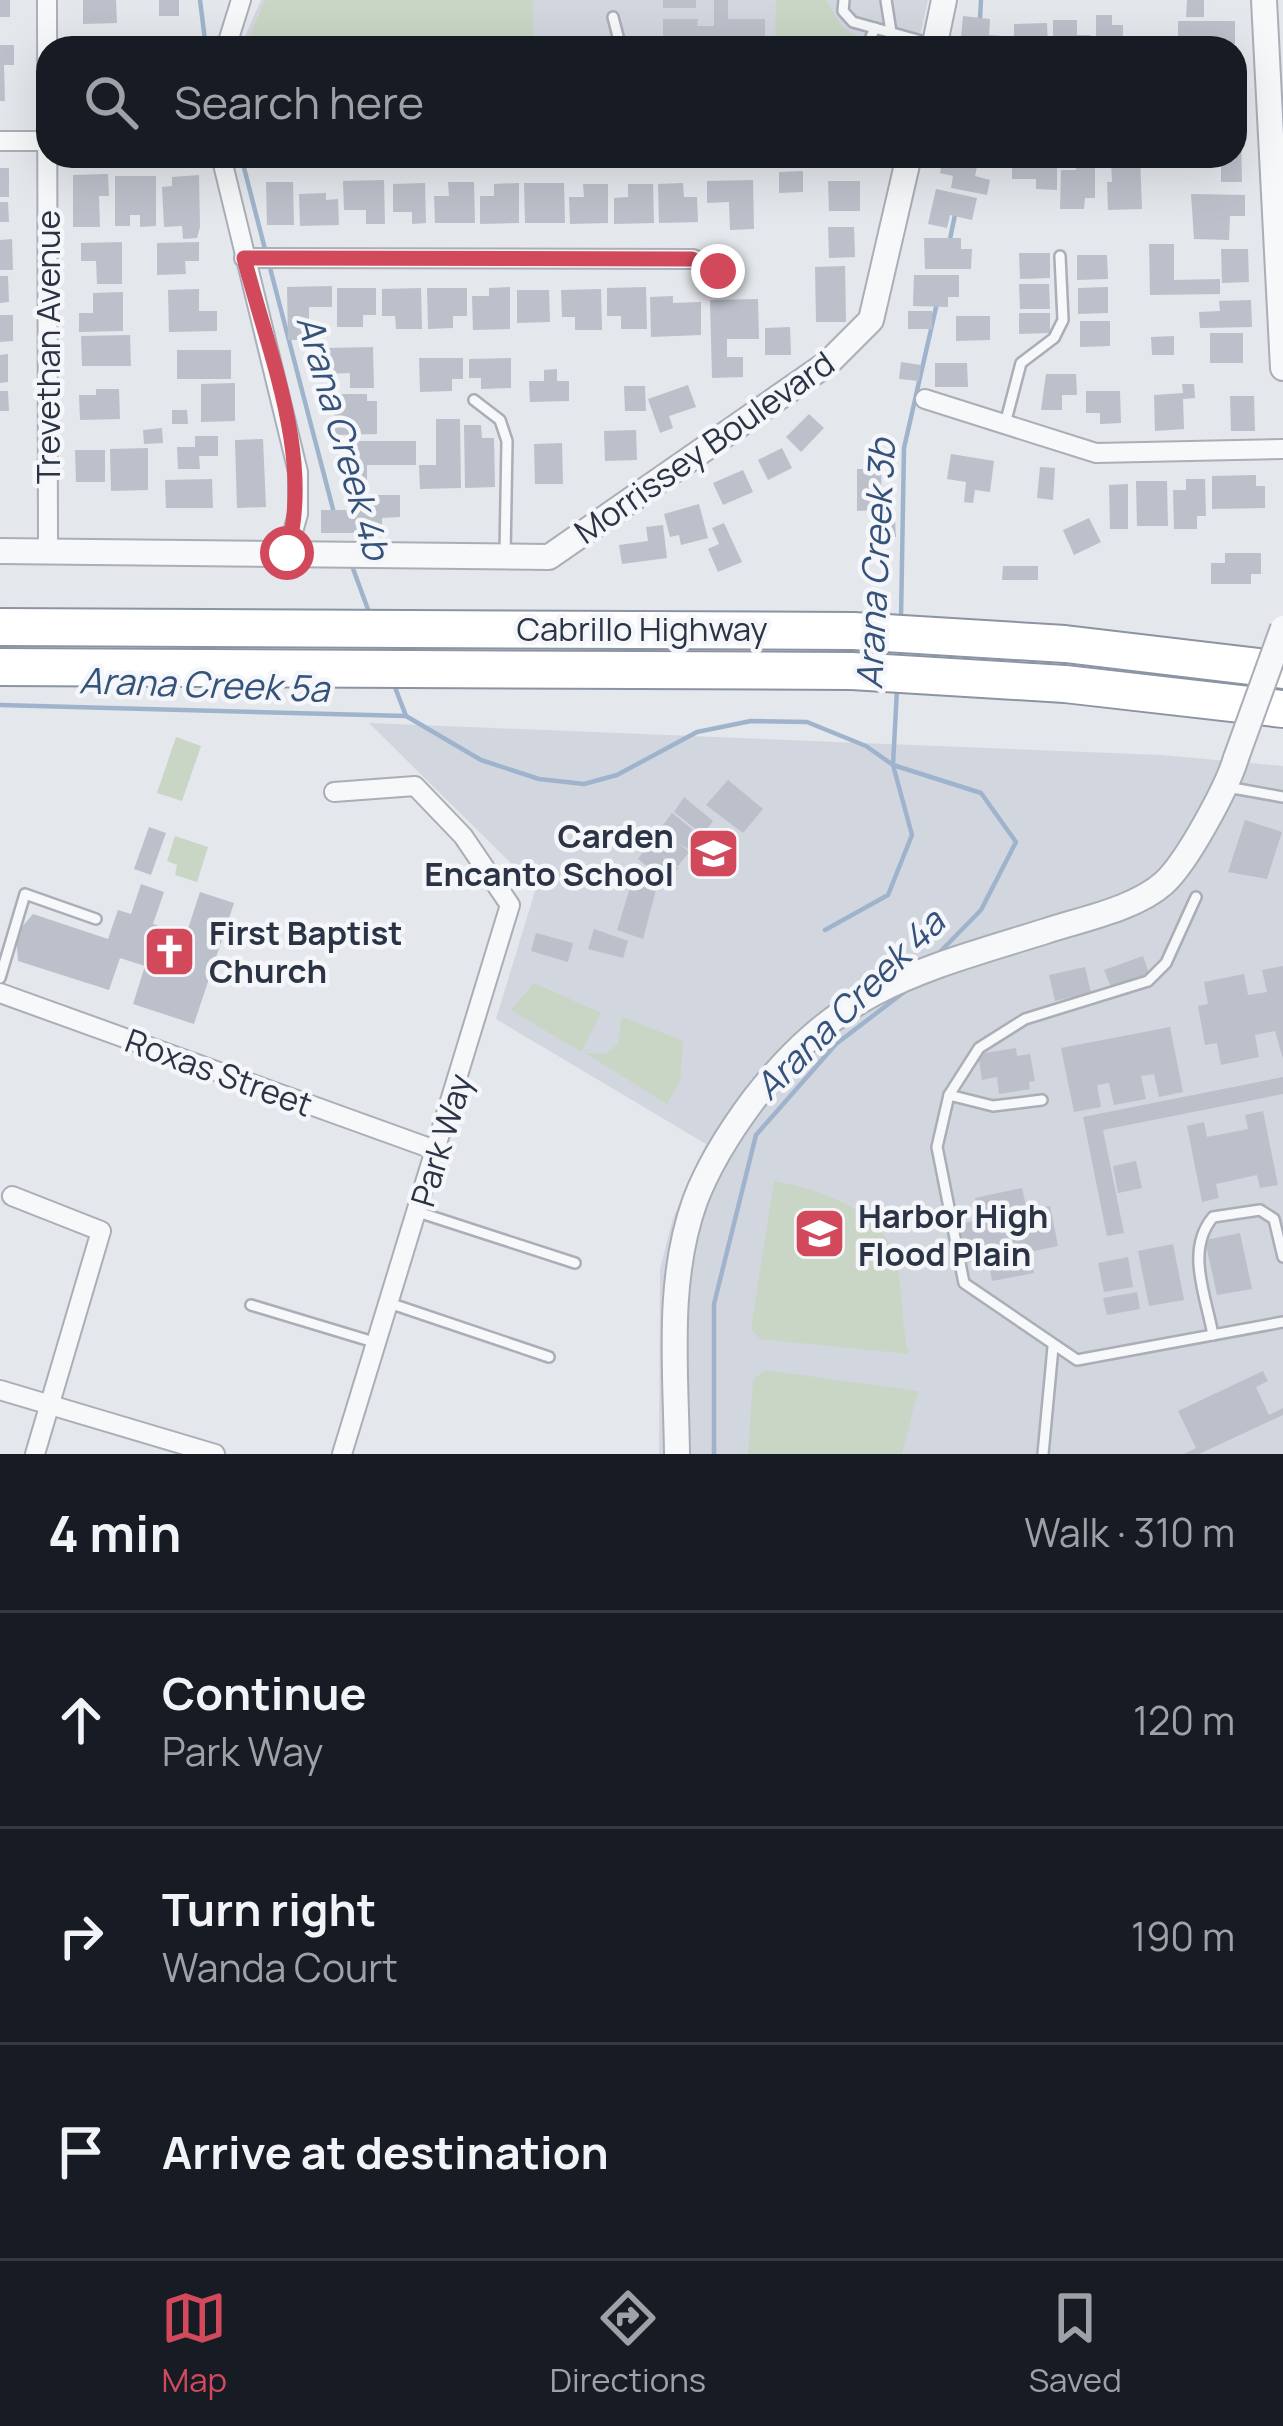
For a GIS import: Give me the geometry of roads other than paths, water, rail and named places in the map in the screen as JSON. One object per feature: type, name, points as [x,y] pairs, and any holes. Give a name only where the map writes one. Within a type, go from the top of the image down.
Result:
[{"type":"highway","name":"Cabrillo Highway","points":[[0,625],[853,631],[1065,644],[1283,670]]},
{"type":"highway","name":"Cabrillo Highway","points":[[0,668],[852,671],[1065,684],[1283,709]]},
{"type":"street","name":"Trevethan Avenue","points":[[47,0],[47,36]]},
{"type":"street","points":[[230,36],[241,0]]},
{"type":"street","points":[[936,36],[944,0]]},
{"type":"street","points":[[1264,0],[1283,368]]},
{"type":"street","points":[[0,141],[36,141]]},
{"type":"street","name":"Trevethan Avenue","points":[[48,168],[48,551]]},
{"type":"street","points":[[224,168],[298,472],[298,514],[287,553]]},
{"type":"street","name":"Morrissey Boulevard","points":[[0,550],[549,557],[828,363],[871,320],[906,168]]},
{"type":"street","points":[[244,258],[692,259],[718,271]]},
{"type":"street","points":[[926,399],[1096,453],[1283,449]]},
{"type":"street","points":[[677,1454],[675,1307],[694,1203],[721,1145],[794,1047],[843,1008],[923,969],[1108,911],[1163,884],[1227,787],[1283,628]]},
{"type":"street","name":"Park Way","points":[[334,792],[415,786],[463,836],[510,905],[342,1454]]},
{"type":"street","name":"Roxas Street","points":[[0,993],[438,1151]]},
{"type":"street","points":[[11,1196],[101,1231],[35,1454]]},
{"type":"street","points":[[0,1390],[215,1454]]},
{"type":"lane","points":[[844,0],[843,11],[853,22],[903,36]]},
{"type":"lane","points":[[886,0],[891,32]]},
{"type":"lane","points":[[613,17],[618,36]]},
{"type":"lane","points":[[871,36],[875,28]]},
{"type":"lane","points":[[1005,424],[1021,363],[1054,338],[1063,320],[1060,256]]},
{"type":"lane","points":[[474,400],[500,420],[507,441],[505,556]]},
{"type":"lane","points":[[1227,787],[1283,797]]},
{"type":"lane","points":[[0,978],[26,894],[96,919]]},
{"type":"lane","points":[[1196,897],[1166,963],[1148,981],[1025,1019],[979,1048],[949,1095],[938,1147],[964,1283],[1077,1360],[1283,1322]]},
{"type":"lane","points":[[949,1095],[993,1106],[1042,1100]]},
{"type":"lane","points":[[1213,1335],[1197,1251],[1202,1230],[1213,1217],[1260,1210],[1274,1219],[1283,1257]]},
{"type":"lane","points":[[418,1213],[574,1263]]},
{"type":"lane","points":[[389,1304],[549,1357]]},
{"type":"lane","points":[[251,1305],[377,1343]]},
{"type":"lane","points":[[1043,1454],[1053,1347]]},
{"type":"waterway","points":[[200,0],[204,36]]},
{"type":"waterway","name":"Arana Creek 3b","points":[[980,18],[981,0]]},
{"type":"waterway","name":"Arana Creek 4b","points":[[244,168],[266,253]]},
{"type":"waterway","name":"Arana Creek 3b","points":[[950,239],[955,215]]},
{"type":"waterway","name":"Arana Creek 4b","points":[[269,264],[334,513]]},
{"type":"waterway","name":"Arana Creek 3b","points":[[901,618],[904,448],[937,303]]},
{"type":"waterway","name":"Arana Creek 4b","points":[[351,563],[370,615]]},
{"type":"waterway","name":"Arana Creek 4b","points":[[393,682],[406,716]]},
{"type":"waterway","points":[[825,930],[888,895],[912,835],[893,765],[897,689]]},
{"type":"waterway","name":"Arana Creek 5a","points":[[0,705],[406,716]]},
{"type":"waterway","name":"Arana Creek 4a","points":[[406,716],[481,760],[539,779],[584,784],[617,775],[697,732],[751,721],[807,722],[866,746],[893,765],[981,793],[1016,842],[981,910],[939,953]]},
{"type":"waterway","name":"Arana Creek 4a","points":[[714,1454],[714,1304],[756,1135],[836,1044],[908,989]]},
{"type":"place","name":"Carden Encanto School","points":[[713,854]]},
{"type":"place","name":"First Baptist Church","points":[[170,951]]},
{"type":"place","name":"Harbor High Flood Plain","points":[[819,1234]]}]
